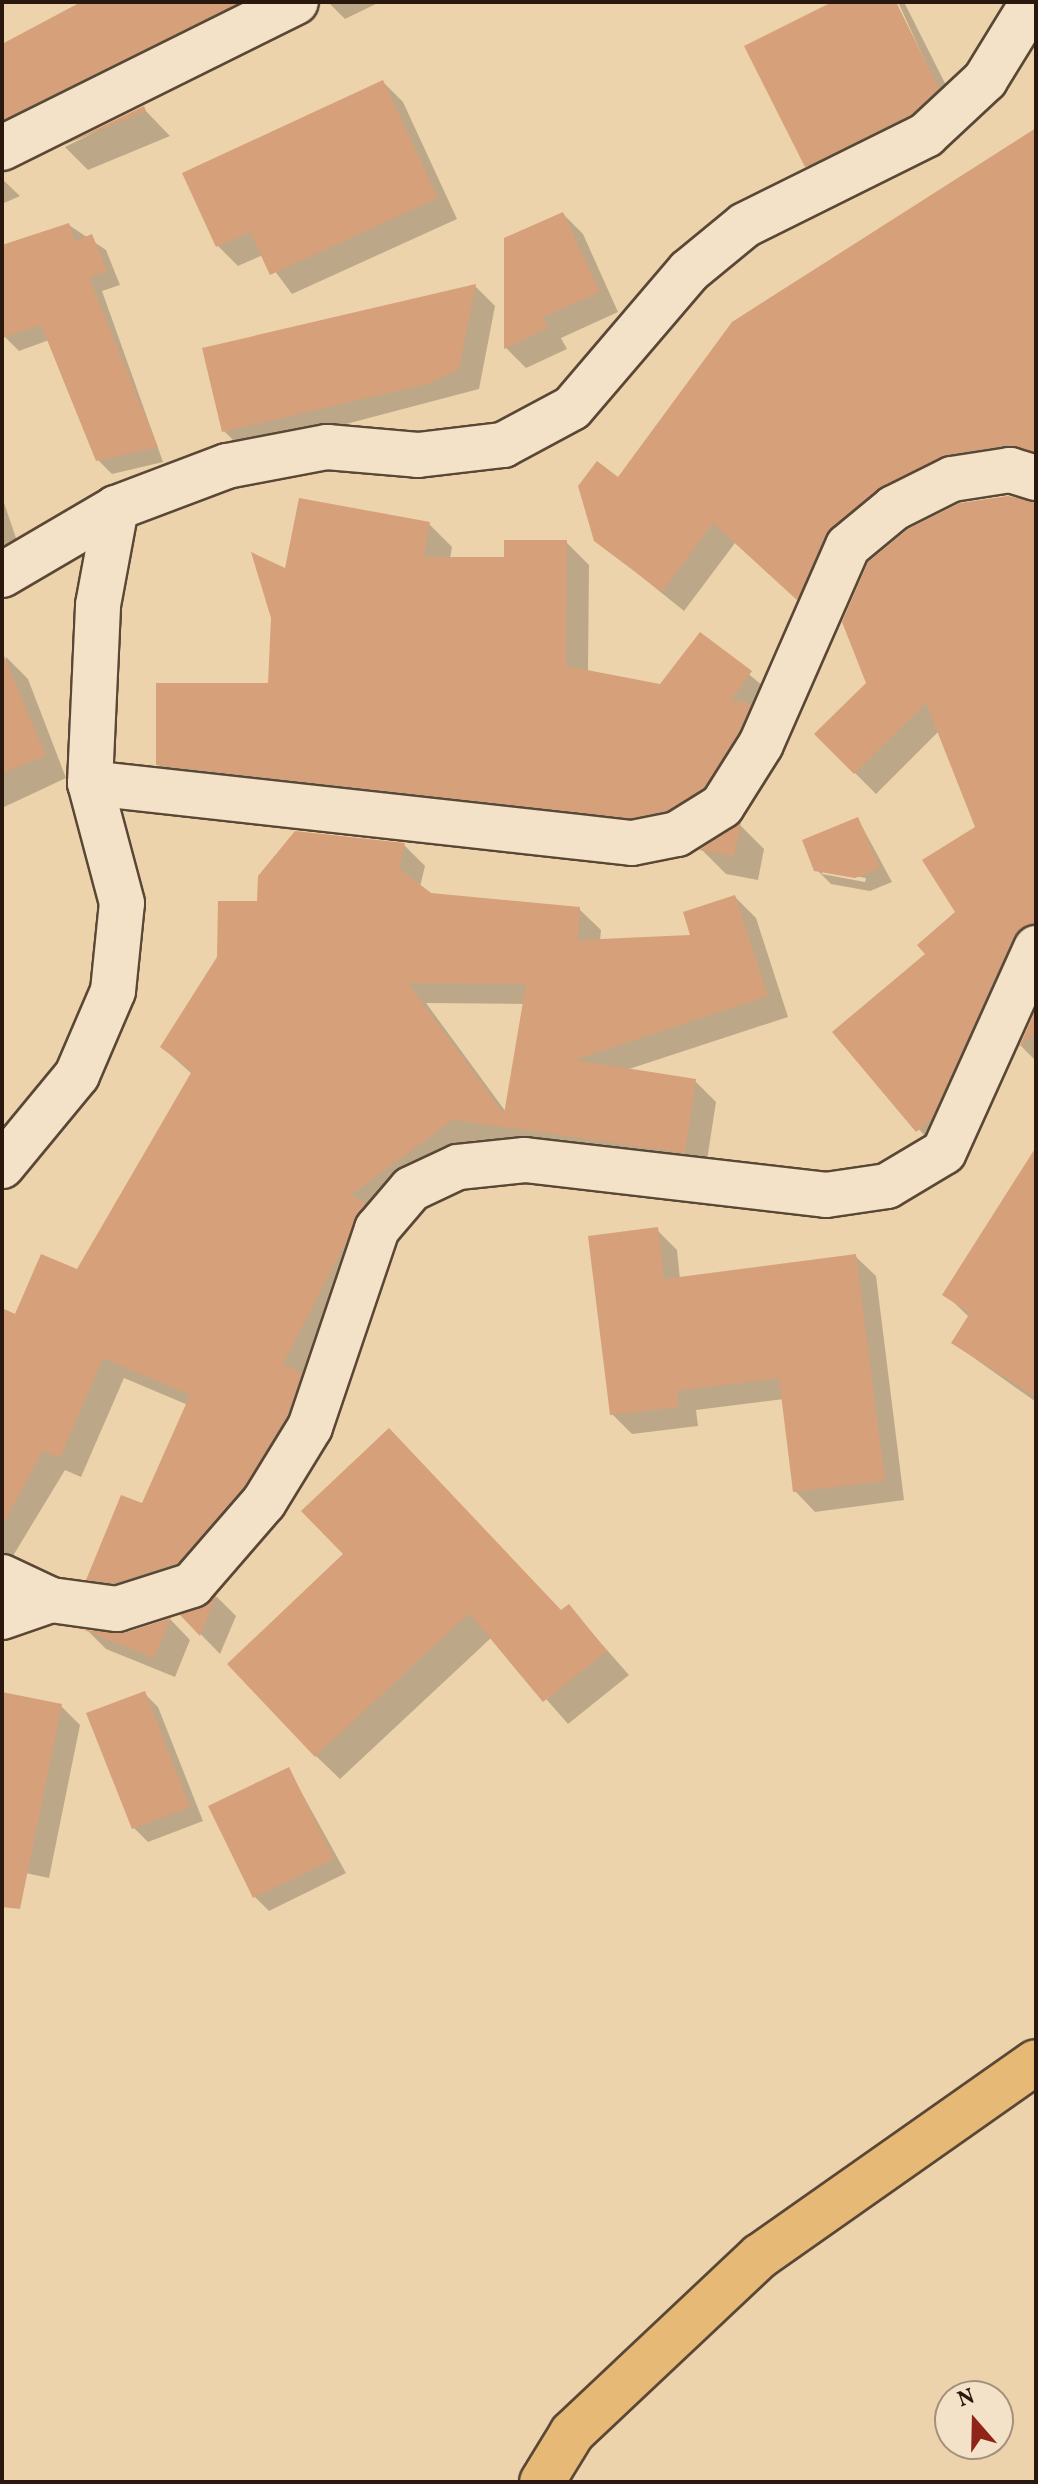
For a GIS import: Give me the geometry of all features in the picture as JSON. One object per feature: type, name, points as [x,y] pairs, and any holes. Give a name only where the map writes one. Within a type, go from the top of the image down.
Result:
[{"type":"main road","points":[[542,2482],[572,2433],[760,2256],[1036,2062]]},
{"type":"street","points":[[2,148],[296,2]]},
{"type":"street","points":[[2,575],[116,508],[227,466],[327,447],[418,455],[503,445],[572,408],[689,271],[745,225],[926,135],[985,80],[1033,12]]},
{"type":"street","points":[[90,783],[632,843],[677,834],[722,806],[761,744],[848,546],[894,508],[952,479],[1010,470],[1036,478]]},
{"type":"street","points":[[2,1166],[77,1075],[113,991],[122,903],[90,783],[98,605],[116,508]]},
{"type":"street","points":[[2,1577],[51,1600],[117,1609],[192,1585],[264,1502],[310,1427],[377,1229],[411,1189],[458,1167],[525,1160],[826,1195],[887,1186],[944,1152],[1036,948]]},
{"type":"street","points":[[2,1617],[51,1600]]},
{"type":"building","points":[[81,2],[240,2],[2,120],[2,44]]},
{"type":"building","points":[[832,2],[896,2],[939,88],[912,114],[805,167],[744,46]]},
{"type":"building","points":[[383,80],[438,198],[270,275],[250,232],[216,247],[182,173]]},
{"type":"building","points":[[144,106],[146,111],[62,146]]},
{"type":"building","points":[[1036,128],[1036,452],[1007,445],[948,454],[883,486],[825,535],[797,600],[713,523],[662,592],[594,541],[578,486],[597,461],[618,477],[732,322]]},
{"type":"building","points":[[563,212],[600,292],[543,317],[548,328],[504,349],[504,238]]},
{"type":"building","points":[[69,223],[75,241],[92,234],[107,271],[89,278],[158,447],[96,461],[41,325],[2,338],[2,245]]},
{"type":"building","points":[[476,284],[459,369],[428,384],[222,432],[202,348]]},
{"type":"building","points":[[1008,496],[1036,502],[1036,923],[1013,938],[931,1120],[916,1132],[832,1032],[925,954],[917,945],[955,912],[922,860],[975,827],[926,703],[854,774],[814,734],[866,683],[842,622],[868,562],[908,529],[960,503]]},
{"type":"building","points":[[299,498],[430,522],[424,557],[504,557],[504,540],[567,540],[566,666],[660,684],[700,632],[752,671],[731,700],[751,704],[739,732],[704,788],[668,810],[631,818],[156,765],[156,683],[268,683],[271,618],[251,552],[285,568]]},
{"type":"building","points":[[2,651],[46,756],[2,773]]},
{"type":"building","points":[[858,817],[880,868],[855,878],[814,871],[802,840]]},
{"type":"building","points":[[741,822],[734,856],[699,850],[735,827]]},
{"type":"building","points":[[295,831],[405,843],[399,868],[431,893],[580,907],[578,940],[690,935],[683,912],[735,895],[768,996],[574,1060],[696,1079],[685,1153],[453,1120],[351,1195],[366,1203],[283,1364],[302,1373],[287,1416],[244,1487],[178,1563],[115,1583],[86,1580],[121,1495],[142,1503],[190,1395],[103,1358],[60,1458],[43,1451],[2,1526],[2,1308],[15,1314],[41,1254],[77,1269],[192,1071],[160,1047],[217,957],[218,901],[257,901],[258,876]],"holes":[[[408,983],[526,984],[504,1114]]]},
{"type":"building","points":[[1036,1009],[1036,1032],[1019,1047]]},
{"type":"building","points":[[1036,1147],[1036,1397],[951,1343],[970,1313],[942,1295]]},
{"type":"building","points":[[658,1227],[664,1279],[856,1254],[885,1481],[793,1492],[779,1378],[677,1391],[679,1407],[610,1415],[588,1236]]},
{"type":"building","points":[[389,1428],[561,1610],[569,1604],[607,1651],[543,1702],[469,1613],[315,1757],[227,1664],[343,1554],[301,1511]]},
{"type":"building","points":[[217,1594],[200,1636],[180,1615]]},
{"type":"building","points":[[171,1618],[154,1658],[84,1630],[124,1633]]},
{"type":"building","points":[[145,1691],[190,1807],[132,1829],[86,1713]]},
{"type":"building","points":[[2,1692],[62,1704],[20,1909],[2,1907]]},
{"type":"building","points":[[289,1767],[334,1859],[253,1898],[208,1806]]}]
